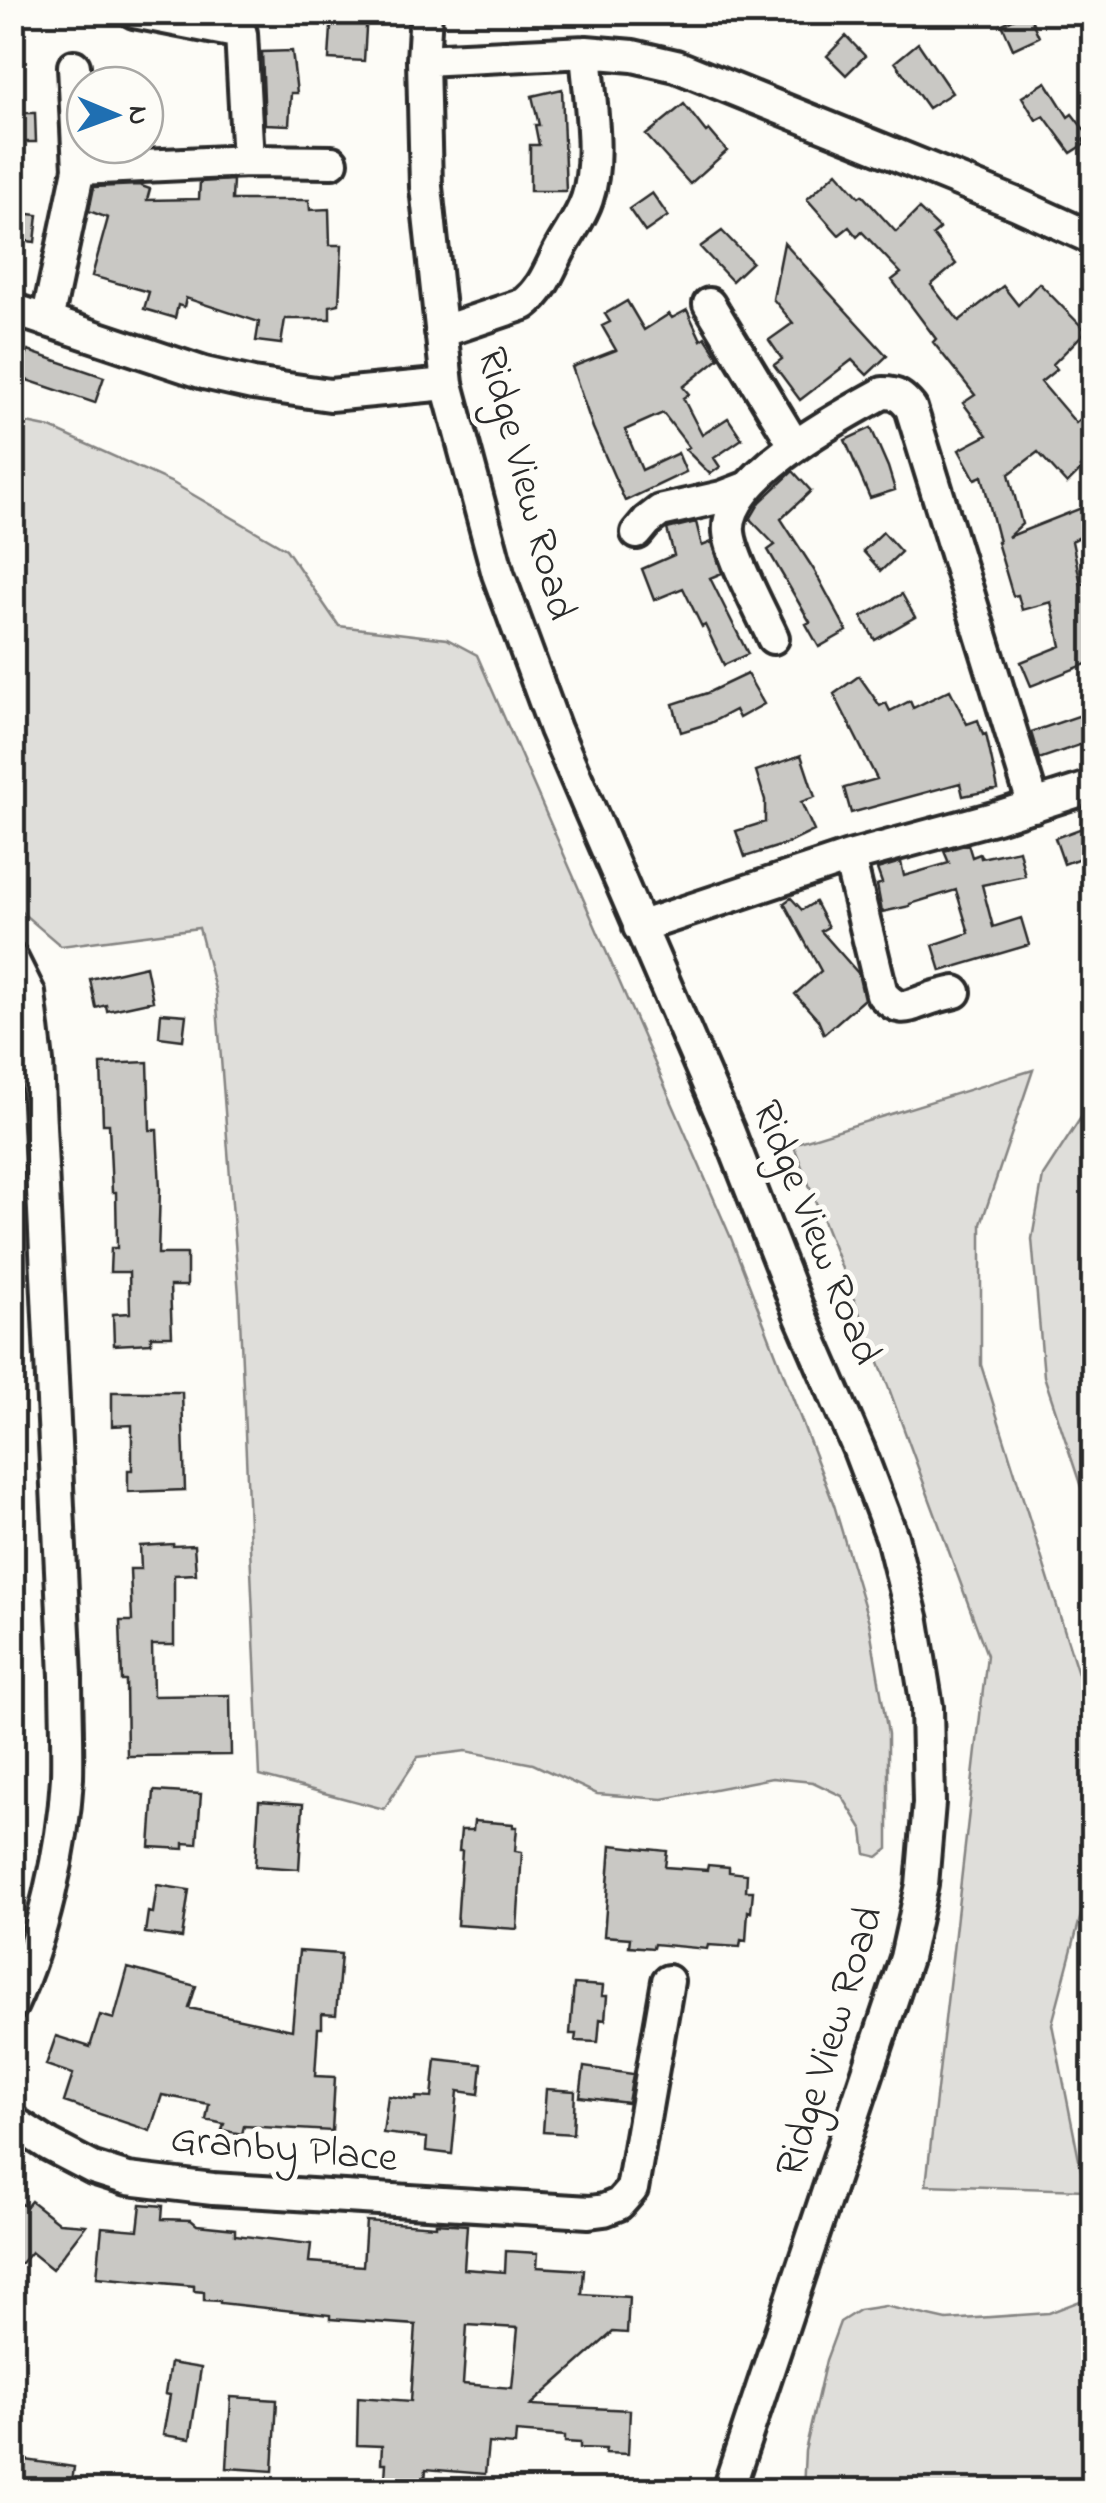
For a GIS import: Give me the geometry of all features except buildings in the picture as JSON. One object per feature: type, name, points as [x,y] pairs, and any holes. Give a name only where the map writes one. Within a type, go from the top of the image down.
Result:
[{"type":"street","points":[[134,12],[241,33],[248,161]]},
{"type":"street","name":"Ridge View Road","points":[[426,12],[426,187],[441,332],[448,384],[498,574],[555,729],[728,1130],[892,1537],[927,1707],[928,1820],[922,1885],[906,1958],[728,2490]]},
{"type":"street","points":[[424,60],[586,52],[633,56],[676,66],[1018,204],[1094,239]]},
{"type":"street","points":[[441,332],[524,304],[534,296],[586,204],[594,160],[586,52]]},
{"type":"street","points":[[80,169],[248,161],[332,162]]},
{"type":"street","points":[[47,321],[80,165]]},
{"type":"street","points":[[709,304],[795,446]]},
{"type":"street","points":[[12,309],[204,373],[253,384],[330,396],[448,384]]},
{"type":"street","points":[[773,638],[729,535],[732,510],[748,487],[795,446],[882,393],[902,397],[911,408],[1034,806]]},
{"type":"street","points":[[637,534],[660,511],[722,498],[748,487]]},
{"type":"street","points":[[638,926],[849,857],[1094,786]]},
{"type":"street","points":[[849,857],[882,994],[891,1004],[902,1007],[955,992]]},
{"type":"street","points":[[12,959],[29,993],[37,1062],[66,1676],[66,1777],[60,1842],[46,1904],[12,2005]]},
{"type":"street","name":"Granby Place","points":[[12,2120],[93,2168],[128,2179],[230,2190],[564,2212],[604,2210],[620,2204],[632,2189],[668,1981]]},
{"type":"shaded area","points":[[12,420],[51,428],[173,483],[286,549],[339,626],[447,639],[477,655],[731,1238],[834,1505],[869,1622],[888,1734],[888,1849],[878,1857],[866,1854],[863,1830],[842,1796],[813,1782],[772,1778],[663,1799],[597,1794],[533,1764],[466,1751],[418,1757],[384,1809],[260,1776],[239,1295],[216,993],[199,928],[61,946],[13,905]]},
{"type":"shaded area","points":[[1033,1070],[981,1224],[981,1365],[1093,1721],[1094,1808],[1087,1892],[1052,2024],[1085,2190],[926,2185],[987,1655],[793,1144]]},
{"type":"shaded area","points":[[1093,1099],[1093,1523],[1044,1376],[1032,1239],[1043,1176]]},
{"type":"shaded area","points":[[1093,2296],[1093,2490],[803,2490],[805,2451],[826,2360],[840,2322],[859,2310],[885,2306],[947,2320],[1049,2313]]}]
